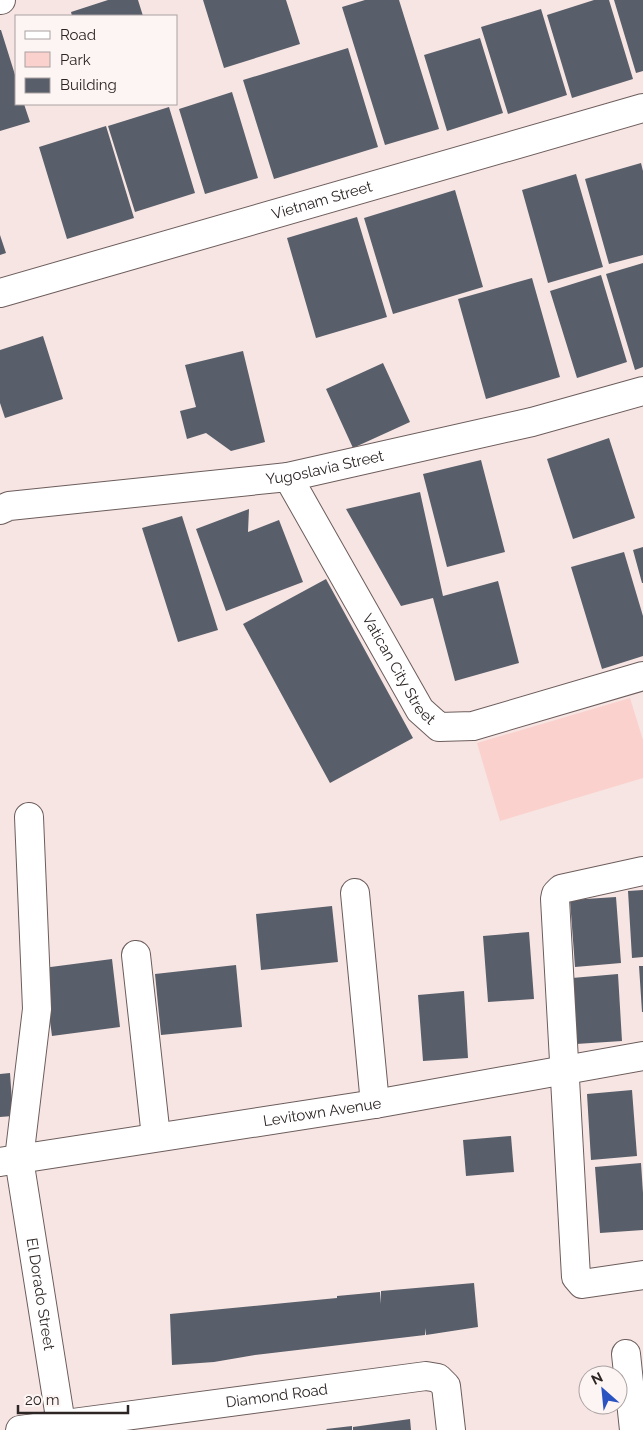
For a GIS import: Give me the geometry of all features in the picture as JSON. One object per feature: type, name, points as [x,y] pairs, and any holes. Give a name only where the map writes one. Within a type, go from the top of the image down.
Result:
[{"type":"street","name":"Vietnam Street","points":[[0,293],[643,108]]},
{"type":"street","name":"Yugoslavia Street","points":[[3,501],[288,477],[532,422],[643,391]]},
{"type":"street","name":"Vatican City Street","points":[[288,477],[420,710],[440,727],[473,726],[643,676]]},
{"type":"street","name":"El Dorado Street","points":[[29,817],[37,1010],[10,1160],[62,1427]]},
{"type":"street","points":[[643,871],[561,889],[556,894],[555,899],[576,1277],[582,1284],[643,1275]]},
{"type":"street","points":[[355,893],[375,1104]]},
{"type":"street","points":[[136,955],[156,1137]]},
{"type":"street","name":"Levitown Avenue","points":[[10,1160],[375,1104],[643,1056]]},
{"type":"street","points":[[626,1354],[634,1430]]},
{"type":"street","name":"Diamond Road","points":[[62,1427],[426,1376],[438,1378],[446,1386],[451,1430]]},
{"type":"street","points":[[20,1430],[62,1427]]},
{"type":"green space","points":[[630,698],[643,740],[643,778],[500,821],[477,743]]},
{"type":"building","points":[[108,0],[138,0],[143,15],[72,15],[71,12]]},
{"type":"building","points":[[203,0],[286,0],[300,44],[224,68]]},
{"type":"building","points":[[365,0],[399,0],[439,129],[385,145],[342,7]]},
{"type":"building","points":[[594,0],[609,0],[633,79],[572,98],[547,15]]},
{"type":"building","points":[[614,0],[643,0],[643,71],[636,73]]},
{"type":"building","points":[[541,9],[567,95],[508,114],[481,27]]},
{"type":"building","points":[[1,30],[15,75],[15,105],[24,105],[30,122],[0,131]]},
{"type":"building","points":[[480,38],[503,113],[447,131],[424,55]]},
{"type":"building","points":[[348,48],[378,147],[274,179],[243,80]]},
{"type":"building","points":[[232,92],[258,178],[205,194],[179,109]]},
{"type":"building","points":[[169,107],[195,193],[135,212],[108,126]]},
{"type":"building","points":[[106,126],[134,218],[67,239],[39,147]]},
{"type":"building","points":[[641,163],[643,171],[643,255],[609,264],[585,179]]},
{"type":"building","points":[[576,174],[603,267],[548,283],[522,190]]},
{"type":"building","points":[[455,190],[483,287],[393,314],[364,218]]},
{"type":"building","points":[[357,217],[387,317],[316,338],[287,238]]},
{"type":"building","points":[[0,235],[6,253],[0,255]]},
{"type":"building","points":[[643,263],[643,367],[635,370],[606,274]]},
{"type":"building","points":[[601,275],[627,362],[577,378],[550,291]]},
{"type":"building","points":[[532,278],[560,377],[486,399],[458,299]]},
{"type":"building","points":[[43,336],[63,399],[5,418],[0,403],[0,350]]},
{"type":"building","points":[[243,351],[265,442],[231,451],[206,433],[187,439],[180,411],[196,407],[185,365]]},
{"type":"building","points":[[383,363],[410,422],[353,448],[326,389]]},
{"type":"building","points":[[609,438],[635,518],[573,539],[547,459]]},
{"type":"building","points":[[481,460],[505,552],[447,567],[423,474]]},
{"type":"building","points":[[420,492],[443,596],[498,581],[519,663],[455,681],[433,598],[401,606],[346,509]]},
{"type":"building","points":[[249,509],[248,532],[279,520],[303,582],[226,611],[196,529]]},
{"type":"building","points":[[182,516],[218,630],[178,642],[142,528]]},
{"type":"building","points":[[643,547],[643,583],[642,583],[633,550]]},
{"type":"building","points":[[624,552],[643,616],[643,656],[602,669],[571,567]]},
{"type":"building","points":[[326,579],[413,738],[330,783],[243,624]]},
{"type":"building","points":[[643,890],[643,957],[632,958],[628,891]]},
{"type":"building","points":[[616,897],[621,963],[575,967],[570,900]]},
{"type":"building","points":[[332,906],[338,962],[261,970],[256,914]]},
{"type":"building","points":[[529,932],[534,999],[488,1002],[483,936]]},
{"type":"building","points":[[112,959],[120,1027],[52,1036],[43,968]]},
{"type":"building","points":[[236,965],[242,1027],[161,1035],[155,974]]},
{"type":"building","points":[[639,966],[643,966],[643,1012],[642,1012]]},
{"type":"building","points":[[618,974],[622,1041],[576,1044],[572,978]]},
{"type":"building","points":[[464,991],[468,1058],[423,1061],[418,995]]},
{"type":"building","points":[[10,1073],[13,1116],[0,1117],[0,1074]]},
{"type":"building","points":[[632,1090],[637,1156],[591,1160],[587,1094]]},
{"type":"building","points":[[511,1136],[514,1172],[466,1176],[463,1140]]},
{"type":"building","points":[[641,1163],[643,1230],[600,1233],[595,1167]]},
{"type":"building","points":[[474,1283],[478,1327],[426,1335],[425,1328],[425,1335],[255,1355],[214,1362],[172,1365],[170,1314],[380,1292],[381,1304],[381,1291]]},
{"type":"building","points":[[410,1419],[411,1430],[353,1430],[353,1427]]},
{"type":"building","points":[[352,1426],[352,1430],[326,1429]]}]
